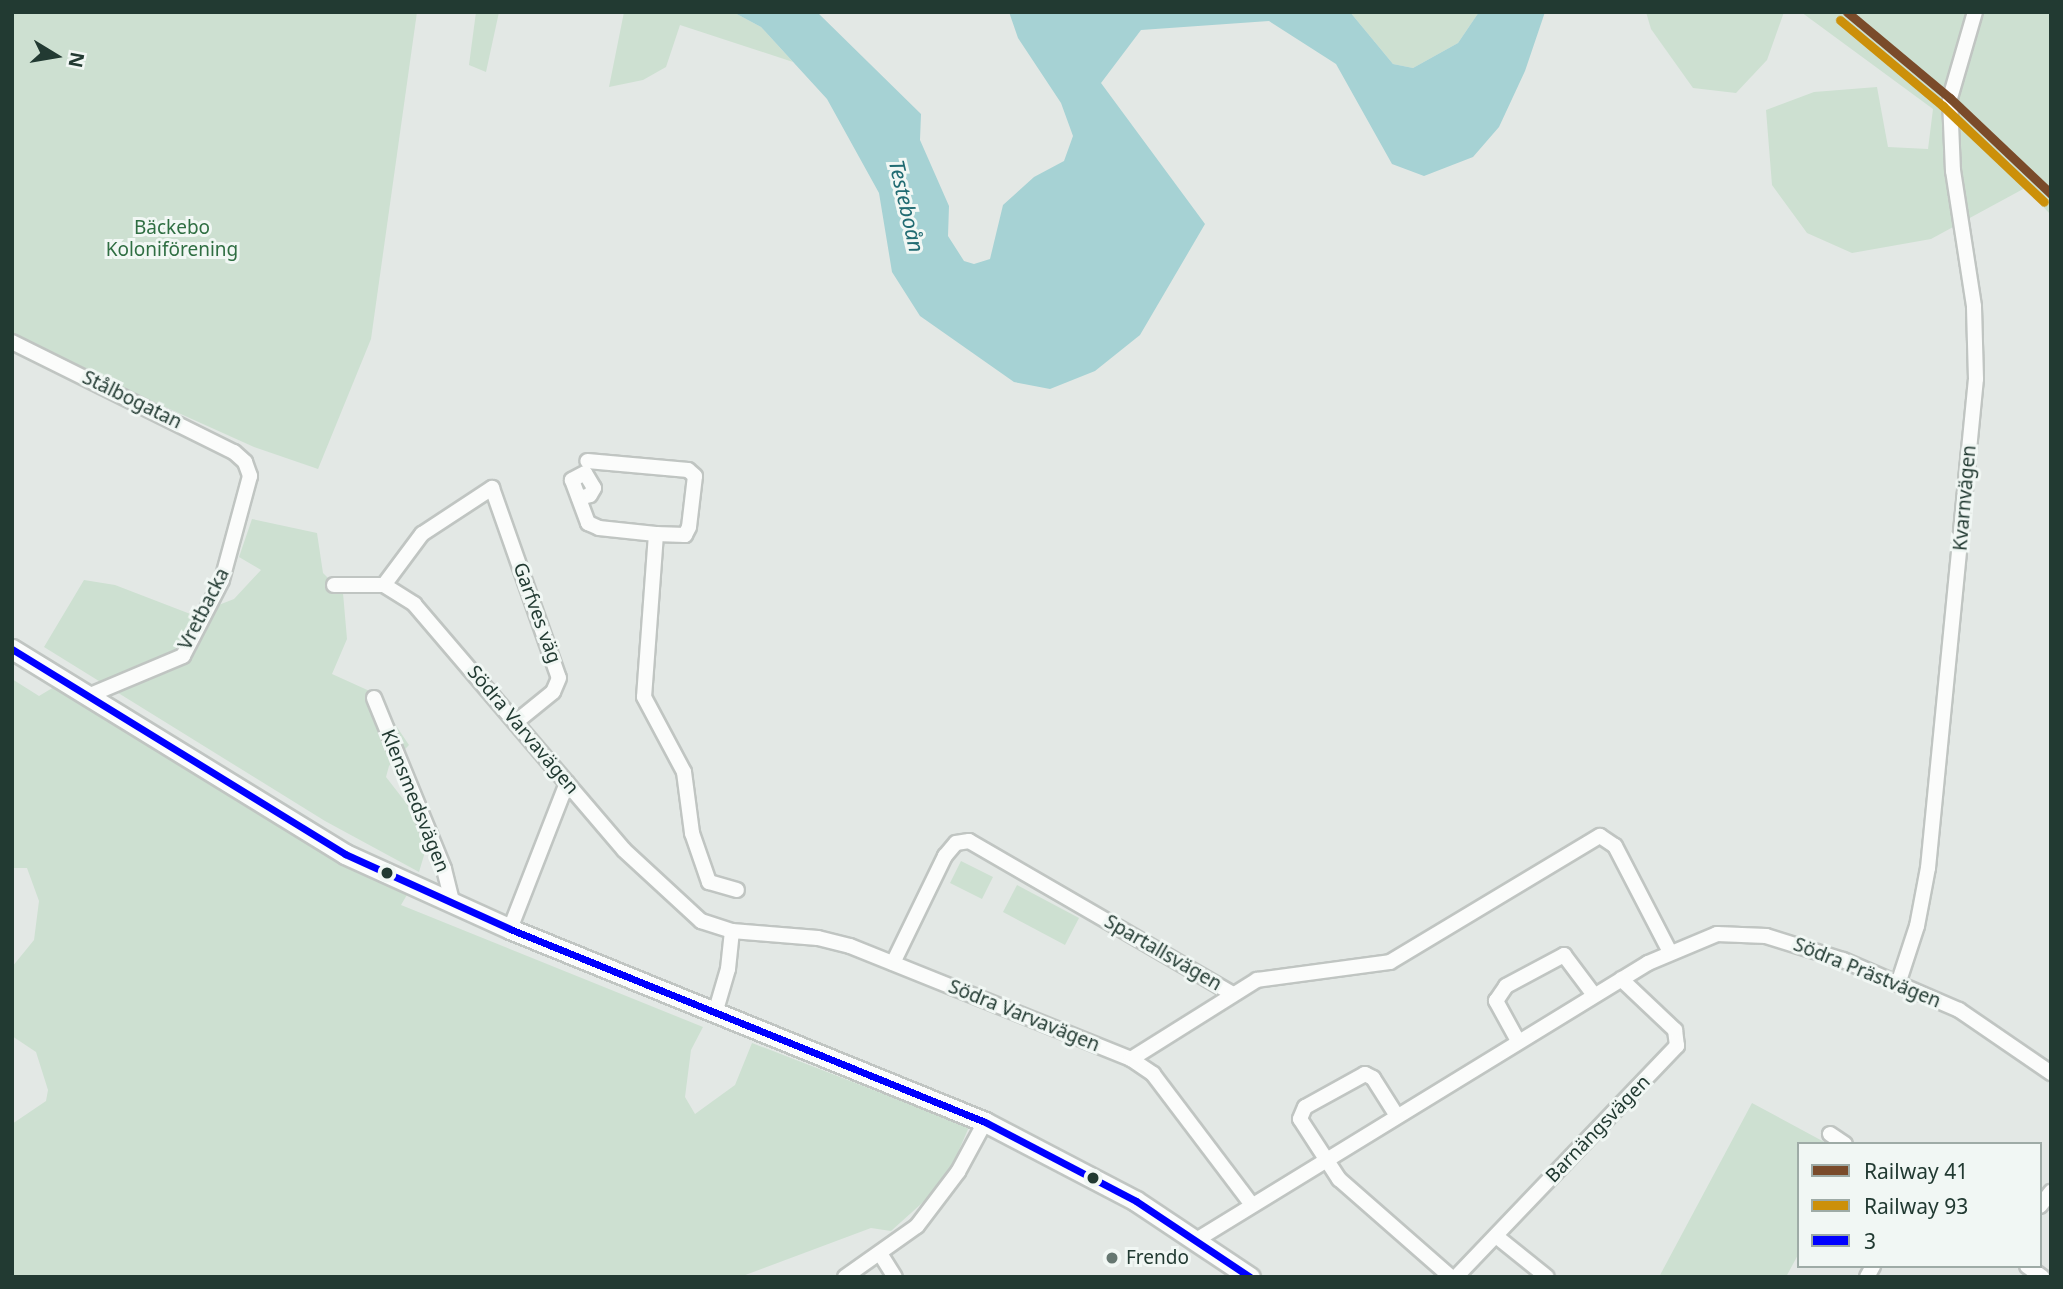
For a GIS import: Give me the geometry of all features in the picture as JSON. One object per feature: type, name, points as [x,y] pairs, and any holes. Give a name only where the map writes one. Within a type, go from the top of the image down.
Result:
[{"type":"street","name":"Kvarnvägen","points":[[1898,984],[1917,926],[1928,868],[1976,379],[1973,306],[1953,171],[1950,98],[1975,12]]},
{"type":"street","name":"Stålbogatan","points":[[12,342],[215,442],[247,465]]},
{"type":"street","points":[[579,498],[588,523],[599,528],[685,535],[695,476],[688,470],[587,461]]},
{"type":"street","name":"Vretbacka","points":[[88,696],[183,656],[230,557],[249,487],[247,465]]},
{"type":"street","name":"Garfves väg","points":[[384,585],[422,534],[497,484],[559,678],[553,692],[516,722]]},
{"type":"street","points":[[656,534],[644,697],[684,772],[692,833],[709,882],[737,890]]},
{"type":"street","points":[[334,585],[384,585]]},
{"type":"street","name":"Södra Varvavägen","points":[[384,585],[406,597],[429,618],[643,871],[701,921],[732,931],[832,941],[1131,1059],[1153,1074],[1252,1205]]},
{"type":"street","points":[[12,649],[345,854],[510,929],[716,1010],[985,1122],[1129,1197],[1198,1239],[1250,1277]]},
{"type":"street","name":"Klensmedsvägen","points":[[374,698],[444,869],[453,905]]},
{"type":"street","points":[[510,929],[567,783]]},
{"type":"street","name":"Spartallsvägen","points":[[893,963],[945,856],[956,843],[969,841],[1233,994],[1258,980],[1390,962],[1600,836],[1615,846],[1669,950]]},
{"type":"street","points":[[716,1010],[728,969],[732,931]]},
{"type":"street","name":"Södra Prästvägen","points":[[1198,1239],[1669,950],[1706,936],[1752,933],[1804,946],[1959,1010],[2051,1073]]},
{"type":"street","points":[[1518,1041],[1496,1001],[1506,986],[1564,955],[1594,995]]},
{"type":"street","name":"Barnängsvägen","points":[[1453,1277],[1496,1236],[1676,1046],[1675,1030],[1621,979]]},
{"type":"street","points":[[1131,1059],[1233,994]]},
{"type":"street","points":[[1397,1116],[1367,1074],[1309,1104],[1300,1113],[1300,1123],[1324,1161],[1453,1277]]},
{"type":"street","points":[[845,1277],[881,1255],[917,1226],[942,1197],[985,1122]]},
{"type":"street","points":[[1830,1134],[1841,1142]]},
{"type":"street","points":[[1496,1236],[1546,1277]]},
{"type":"street","points":[[881,1255],[895,1277]]},
{"type":"green space","name":"Bäckebo Koloniförening","points":[[12,12],[417,12],[371,339],[318,469],[254,447],[12,338]]},
{"type":"green space","points":[[476,12],[499,12],[486,72],[469,65]]},
{"type":"green space","points":[[624,12],[733,12],[761,27],[793,62],[680,25],[666,67],[643,80],[609,87]]},
{"type":"green space","points":[[1350,12],[1479,12],[1458,43],[1413,68],[1393,64]]},
{"type":"green space","points":[[1646,12],[1784,12],[1767,60],[1736,93],[1693,88],[1651,29]]},
{"type":"green space","points":[[1801,12],[2051,12],[2051,215],[2025,188],[1931,239],[1852,253],[1807,233],[1772,185],[1766,110],[1814,92],[1877,87],[1888,147],[1928,149],[1933,109]]},
{"type":"green space","points":[[252,519],[317,533],[323,573],[343,593],[347,639],[332,674],[374,693],[409,745],[389,766],[386,777],[421,822],[428,842],[419,872],[325,821],[44,647],[84,580],[115,585],[193,615],[234,599],[261,570],[239,557]]},
{"type":"green space","points":[[12,679],[39,696],[54,687],[185,762],[353,867],[408,893],[401,905],[703,1027],[691,1050],[685,1097],[695,1114],[735,1085],[752,1043],[969,1127],[952,1166],[931,1195],[891,1231],[871,1228],[740,1277],[12,1277],[12,1124],[46,1101],[48,1090],[36,1052],[12,1036],[12,967],[34,940],[39,901],[27,868],[12,868]]},
{"type":"green space","points":[[961,861],[993,877],[982,899],[950,883]]},
{"type":"green space","points":[[1017,885],[1079,918],[1065,945],[1003,912]]},
{"type":"green space","points":[[1752,1103],[1824,1142],[1797,1142],[1797,1257],[1786,1277],[1659,1277]]},
{"type":"water","name":"Testeboån","points":[[733,12],[817,12],[921,114],[920,140],[949,206],[948,236],[964,261],[974,264],[990,259],[1003,205],[1034,177],[1064,161],[1073,136],[1061,103],[1018,38],[1009,12],[1350,12],[1393,64],[1413,68],[1458,43],[1479,12],[1545,12],[1525,71],[1499,127],[1473,157],[1424,176],[1392,164],[1336,64],[1269,21],[1141,30],[1101,83],[1205,224],[1140,335],[1095,371],[1050,389],[1014,382],[920,316],[892,272],[879,193],[827,99],[761,27]]},
{"type":"rail line","name":"41","points":[[1847,12],[1950,98],[2051,194]]},
{"type":"rail line","name":"93","points":[[1840,20],[1943,106],[2044,202]]},
{"type":"transit line","name":"3","points":[[12,649],[345,854],[510,929],[985,1122],[1136,1201],[1250,1277]]},
{"type":"place","name":"Frendo","points":[[1112,1258]]}]
